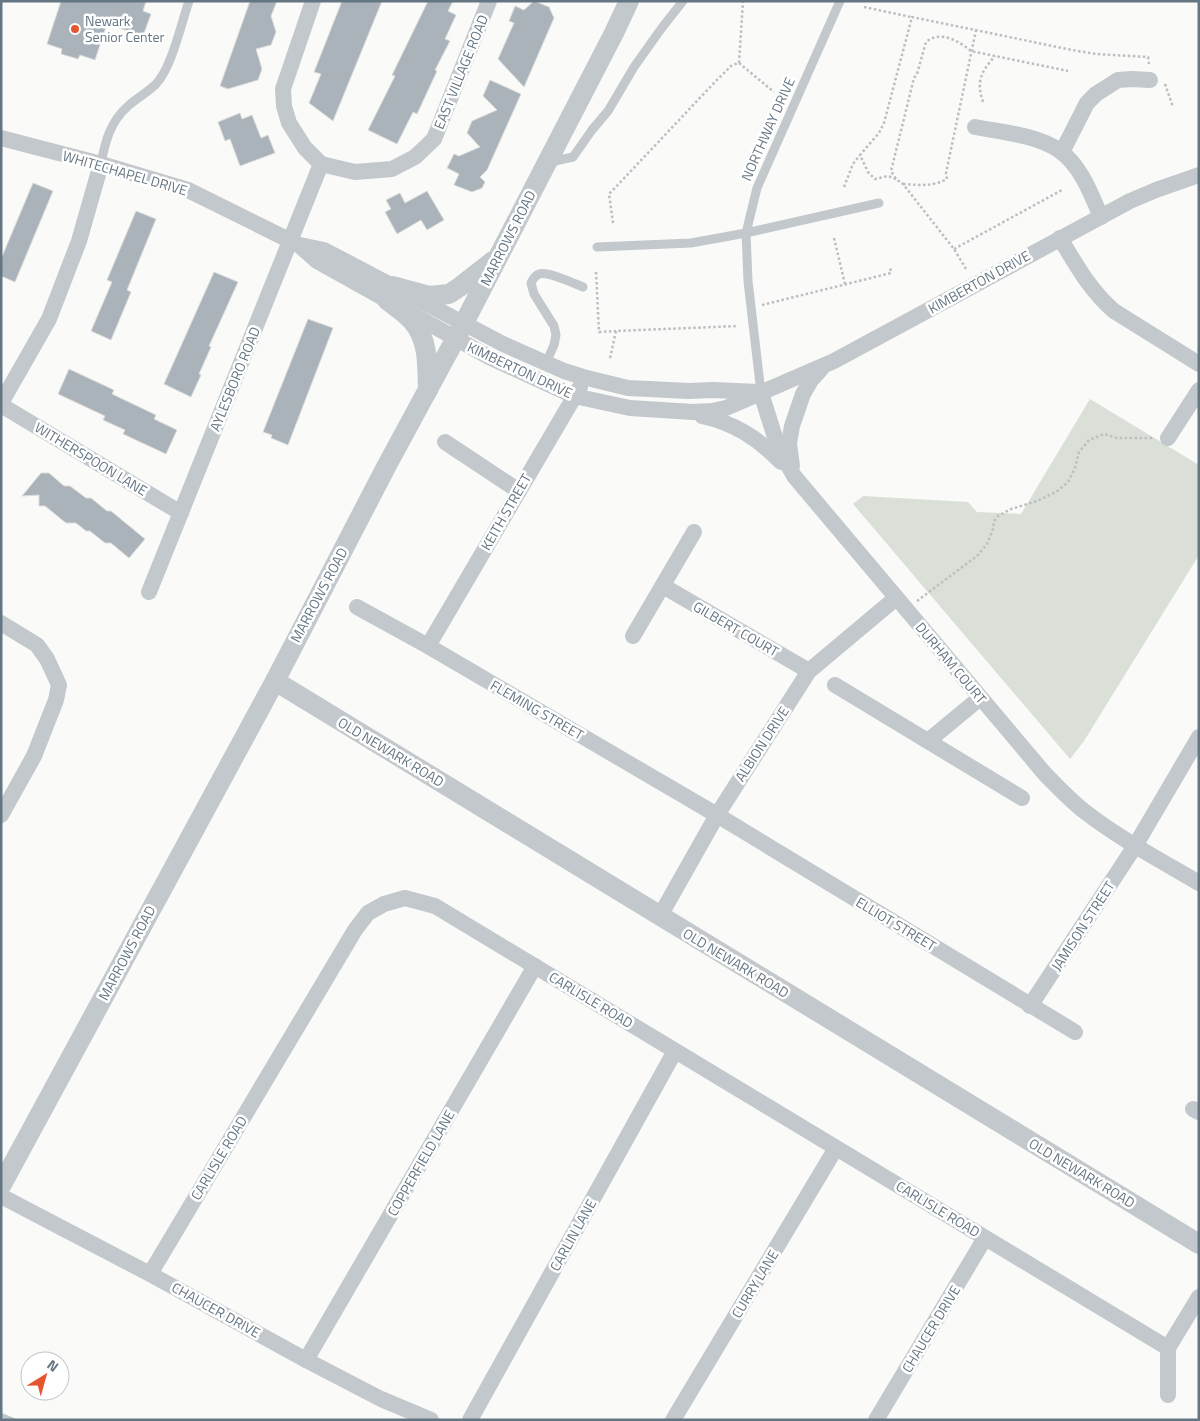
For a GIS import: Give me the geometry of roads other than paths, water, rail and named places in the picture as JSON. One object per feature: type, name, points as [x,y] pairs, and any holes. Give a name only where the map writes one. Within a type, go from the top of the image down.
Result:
[{"type":"street","points":[[313,1],[282,89],[284,106],[290,124],[305,148],[321,164]]},
{"type":"street","name":"EAST VILLAGE ROAD","points":[[321,164],[356,172],[392,169],[415,157],[434,139],[489,1]]},
{"type":"street","name":"MARROWS ROAD","points":[[1,1186],[460,331],[629,1]]},
{"type":"street","points":[[1062,152],[1087,103],[1096,94],[1118,80],[1155,76]]},
{"type":"street","points":[[975,127],[1032,139],[1062,152],[1084,180],[1101,217]]},
{"type":"street","name":"WHITECHAPEL DRIVE","points":[[1,138],[101,164],[188,190],[295,243],[324,250],[389,293],[460,331]]},
{"type":"street","points":[[1,404],[49,319],[79,240],[101,164]]},
{"type":"street","name":"AYLESBORO ROAD","points":[[149,592],[295,243],[321,164]]},
{"type":"street","name":"KIMBERTON DRIVE","points":[[460,331],[489,357],[574,396],[630,408],[712,412],[726,408],[825,365],[877,339],[1130,201],[1199,175]]},
{"type":"street","points":[[1060,238],[1080,272],[1102,300],[1114,310],[1199,364]]},
{"type":"street","points":[[389,293],[429,296],[449,294],[498,256]]},
{"type":"street","points":[[389,293],[422,334],[426,346],[428,390]]},
{"type":"street","name":"KIMBERTON DRIVE","points":[[460,331],[503,344],[583,378],[628,388],[761,392]]},
{"type":"street","points":[[794,476],[789,443],[792,426],[811,380],[825,365]]},
{"type":"street","name":"KEITH STREET","points":[[428,646],[583,378]]},
{"type":"street","points":[[1168,438],[1199,390]]},
{"type":"street","name":"DURHAM COURT","points":[[761,392],[778,448],[794,476],[1045,774],[1085,811],[1135,846],[1199,883]]},
{"type":"street","name":"WITHERSPOON LANE","points":[[1,404],[181,514]]},
{"type":"street","points":[[680,411],[733,425],[770,451],[794,476]]},
{"type":"street","points":[[445,442],[518,491]]},
{"type":"street","points":[[633,636],[694,532]]},
{"type":"street","name":"GILBERT COURT","points":[[663,586],[809,671]]},
{"type":"street","name":"ALBION DRIVE","points":[[660,916],[717,815],[809,671],[901,603]]},
{"type":"street","name":"FLEMING STREET","points":[[357,607],[428,646],[717,815]]},
{"type":"street","points":[[1,623],[37,645],[47,658],[59,685],[56,700],[34,756],[1,816]]},
{"type":"street","name":"OLD NEWARK ROAD","points":[[274,680],[1199,1244]]},
{"type":"street","points":[[835,685],[1022,798]]},
{"type":"street","points":[[928,741],[980,698]]},
{"type":"street","name":"JAMISON STREET","points":[[1030,1006],[1135,846],[1199,737]]},
{"type":"street","name":"ELLIOT STREET","points":[[717,815],[1075,1032]]},
{"type":"street","name":"CARLISLE ROAD","points":[[150,1274],[355,930],[368,913],[384,904],[405,898],[435,906],[1168,1348]]},
{"type":"street","name":"COPPERFIELD LANE","points":[[306,1360],[535,966]]},
{"type":"street","name":"CARLIN LANE","points":[[470,1420],[675,1050]]},
{"type":"street","name":"CURRY LANE","points":[[673,1420],[836,1148]]},
{"type":"street","name":"CHAUCER DRIVE","points":[[1,1196],[150,1274],[306,1360],[381,1399],[431,1420]]},
{"type":"street","name":"CHAUCER DRIVE","points":[[876,1420],[985,1238]]},
{"type":"street","points":[[1168,1395],[1168,1348],[1199,1297]]},
{"type":"lane","points":[[101,164],[106,139],[112,126],[126,108],[156,84],[167,66],[189,1]]},
{"type":"lane","points":[[548,162],[573,157],[608,111],[634,67],[682,1]]},
{"type":"lane","name":"NORTHWAY DRIVE","points":[[761,392],[748,281],[746,233],[757,188],[840,1]]},
{"type":"lane","points":[[597,247],[691,244],[879,204]]},
{"type":"lane","points":[[546,363],[556,335],[554,326],[534,294],[531,283],[534,277],[541,273],[583,287]]},
{"type":"waterway","points":[[1,1415],[13,1420]]},
{"type":"place","name":"Newark Senior Center","points":[[75,29]]}]
